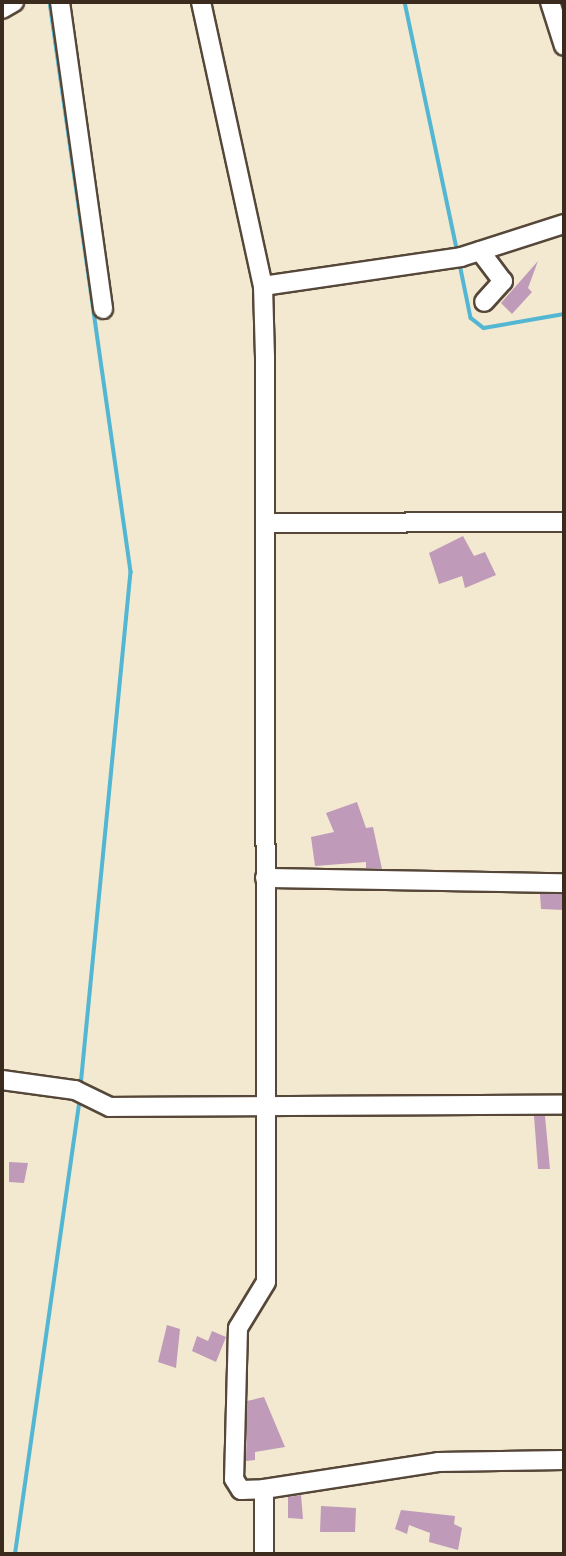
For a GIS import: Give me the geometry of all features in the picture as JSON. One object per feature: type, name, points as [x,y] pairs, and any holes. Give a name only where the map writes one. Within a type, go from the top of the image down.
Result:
[{"type":"street","points":[[2,9],[14,2]]},
{"type":"street","points":[[60,2],[103,309]]},
{"type":"street","points":[[201,2],[262,286],[265,523],[264,1106],[267,1282],[238,1328],[233,1403],[234,1479],[242,1490],[264,1489],[438,1462],[564,1460]]},
{"type":"street","points":[[550,2],[564,46]]},
{"type":"street","points":[[262,286],[480,251],[564,224]]},
{"type":"street","points":[[480,251],[503,281],[484,303]]},
{"type":"street","points":[[265,523],[564,522]]},
{"type":"street","points":[[265,878],[564,883]]},
{"type":"street","points":[[2,1080],[75,1090],[110,1107],[564,1105]]},
{"type":"street","points":[[264,1489],[264,1554]]},
{"type":"building","points":[[538,261],[528,288],[532,292],[512,314],[501,303]]},
{"type":"building","points":[[463,536],[474,556],[485,552],[496,575],[465,588],[462,576],[439,584],[429,553]]},
{"type":"building","points":[[357,802],[366,828],[373,827],[382,869],[366,868],[366,862],[315,866],[311,837],[334,832],[326,813]]},
{"type":"building","points":[[540,894],[564,894],[564,910],[541,909]]},
{"type":"building","points":[[534,1116],[545,1116],[550,1169],[538,1169]]},
{"type":"building","points":[[9,1162],[28,1163],[24,1183],[9,1182]]},
{"type":"building","points":[[167,1325],[180,1329],[176,1368],[158,1362]]},
{"type":"building","points":[[212,1331],[226,1337],[216,1362],[192,1351],[197,1336],[208,1341]]},
{"type":"building","points":[[264,1397],[285,1447],[255,1452],[255,1460],[246,1461],[247,1401]]},
{"type":"building","points":[[301,1495],[303,1519],[288,1518],[288,1497]]},
{"type":"building","points":[[321,1506],[356,1508],[355,1532],[320,1532]]},
{"type":"building","points":[[401,1510],[455,1516],[454,1524],[462,1528],[458,1550],[429,1542],[430,1533],[409,1525],[407,1534],[395,1529]]},
{"type":"waterway","points":[[50,2],[131,572],[81,1087]]},
{"type":"waterway","points":[[405,2],[458,253]]},
{"type":"waterway","points":[[460,264],[471,318],[484,328],[564,314]]},
{"type":"waterway","points":[[15,1554],[80,1098]]}]
